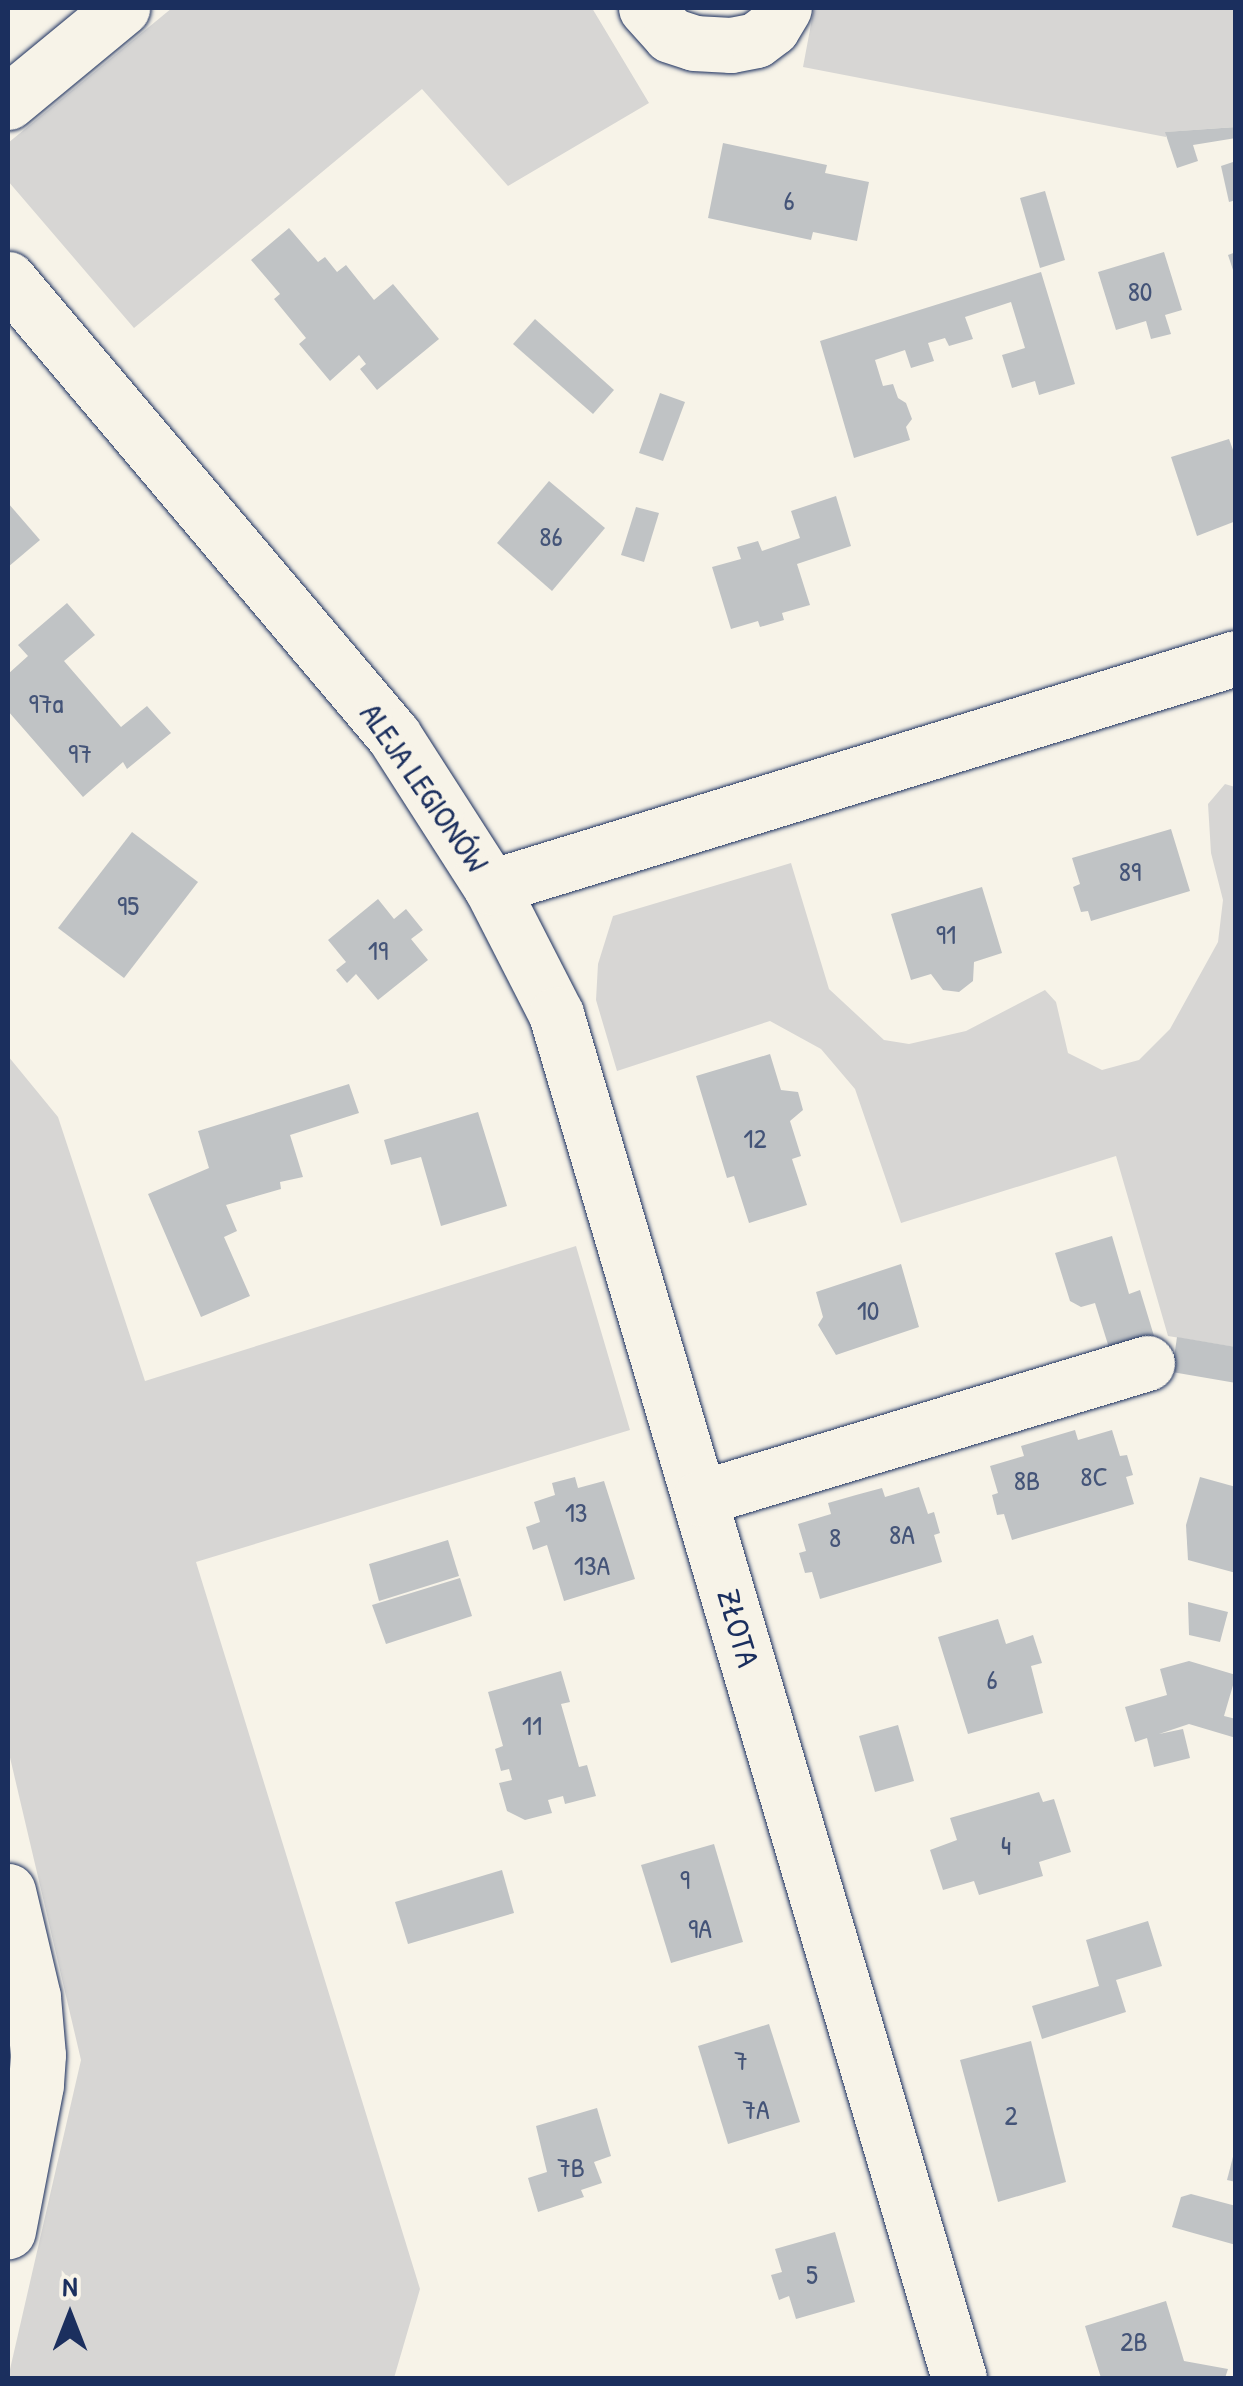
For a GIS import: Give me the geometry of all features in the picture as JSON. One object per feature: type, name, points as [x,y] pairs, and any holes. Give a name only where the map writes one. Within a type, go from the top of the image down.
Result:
[{"type":"street","points":[[8,102],[122,8]]},
{"type":"street","points":[[646,8],[670,35],[694,43],[731,46],[756,40],[772,28],[784,8]]},
{"type":"street","name":"ALEJA LEGIONÓW","points":[[8,280],[394,736],[492,887],[1236,658]]},
{"type":"street","name":"ZŁOTA","points":[[492,887],[556,1014],[959,2378]]},
{"type":"street","points":[[700,1498],[1147,1363]]},
{"type":"street","points":[[8,1891],[33,1997],[38,2055],[36,2085],[8,2231]]},
{"type":"shaded area","points":[[172,8],[592,8],[649,103],[508,186],[422,89],[134,328],[8,181],[8,143]]},
{"type":"shaded area","points":[[814,8],[1235,8],[1235,127],[1166,132],[1166,137],[803,67]]},
{"type":"shaded area","points":[[1225,784],[1235,787],[1235,1347],[1168,1336],[1116,1156],[901,1223],[855,1089],[821,1049],[770,1021],[617,1071],[596,1000],[598,964],[613,916],[791,863],[829,989],[884,1040],[909,1044],[966,1031],[1045,990],[1056,1002],[1068,1053],[1102,1070],[1139,1060],[1170,1029],[1218,942],[1223,900],[1211,853],[1208,804]]},
{"type":"shaded area","points":[[8,1056],[58,1117],[145,1381],[576,1246],[630,1430],[196,1562],[420,2289],[394,2378],[8,2378],[81,2060],[8,1749]]},
{"type":"building","points":[[1236,127],[1236,138],[1193,145],[1198,161],[1177,168],[1165,132]]},
{"type":"building","points":[[723,143],[827,165],[825,173],[869,182],[857,241],[813,232],[811,240],[708,218]]},
{"type":"building","points":[[1236,161],[1236,200],[1229,202],[1221,166]]},
{"type":"building","points":[[1045,191],[1065,260],[1040,268],[1020,198]]},
{"type":"building","points":[[289,228],[318,262],[325,257],[337,272],[346,265],[374,300],[393,284],[439,339],[377,390],[360,369],[366,364],[359,355],[330,381],[299,344],[306,338],[274,299],[280,294],[251,260]]},
{"type":"building","points":[[1164,252],[1182,310],[1165,315],[1171,334],[1151,339],[1146,321],[1116,330],[1098,272]]},
{"type":"building","points":[[1236,252],[1236,276],[1235,276],[1228,255]]},
{"type":"building","points":[[1041,272],[1075,384],[1039,395],[1035,381],[1012,388],[1002,355],[1025,348],[1011,302],[965,317],[973,339],[949,346],[945,338],[928,343],[934,361],[911,368],[905,350],[875,360],[883,386],[893,384],[898,398],[906,403],[912,419],[906,427],[910,440],[854,458],[820,341]]},
{"type":"building","points":[[535,319],[614,390],[593,414],[513,344]]},
{"type":"building","points":[[660,393],[685,402],[663,461],[639,453]]},
{"type":"building","points":[[1229,439],[1236,458],[1236,521],[1197,536],[1171,457]]},
{"type":"building","points":[[549,481],[605,528],[552,591],[497,543]]},
{"type":"building","points":[[836,496],[851,546],[797,564],[810,605],[782,613],[784,620],[760,627],[758,621],[731,629],[712,567],[741,559],[737,547],[758,541],[762,551],[800,538],[791,511]]},
{"type":"building","points":[[8,503],[40,540],[8,567]]},
{"type":"building","points":[[636,507],[659,513],[644,562],[621,555]]},
{"type":"building","points":[[67,603],[95,635],[64,661],[121,727],[147,706],[171,733],[127,769],[123,762],[83,797],[8,711],[8,674],[28,656],[18,645]]},
{"type":"building","points":[[1171,829],[1190,891],[1091,921],[1088,911],[1081,912],[1073,887],[1080,884],[1072,858]]},
{"type":"building","points":[[132,832],[198,882],[124,978],[58,928]]},
{"type":"building","points":[[982,887],[1002,953],[974,962],[973,981],[959,992],[943,990],[931,974],[911,980],[891,914]]},
{"type":"building","points":[[378,899],[394,919],[406,909],[423,930],[411,939],[428,960],[378,1000],[356,974],[347,983],[336,970],[346,962],[328,940]]},
{"type":"building","points":[[770,1054],[781,1090],[798,1092],[803,1110],[790,1121],[801,1156],[792,1159],[807,1205],[749,1223],[734,1176],[727,1178],[696,1076]]},
{"type":"building","points":[[349,1084],[359,1113],[290,1135],[303,1177],[280,1182],[281,1189],[226,1205],[237,1231],[224,1237],[250,1296],[201,1317],[148,1194],[209,1168],[198,1131]]},
{"type":"building","points":[[478,1112],[507,1206],[441,1226],[421,1157],[391,1165],[384,1140]]},
{"type":"building","points":[[1112,1236],[1129,1294],[1140,1290],[1154,1336],[1110,1351],[1095,1303],[1081,1307],[1070,1301],[1055,1253]]},
{"type":"building","points":[[901,1264],[919,1327],[836,1355],[818,1325],[823,1317],[816,1292]]},
{"type":"building","points":[[1177,1337],[1236,1347],[1236,1383],[1172,1372]]},
{"type":"building","points":[[1075,1430],[1078,1440],[1112,1430],[1120,1456],[1127,1455],[1133,1475],[1126,1477],[1134,1504],[1012,1540],[1004,1514],[997,1515],[992,1495],[998,1493],[990,1466],[1024,1456],[1021,1446]]},
{"type":"building","points":[[575,1477],[578,1488],[604,1481],[635,1579],[564,1601],[547,1545],[533,1550],[526,1527],[540,1522],[534,1502],[555,1495],[552,1483]]},
{"type":"building","points":[[1200,1477],[1236,1487],[1236,1573],[1188,1560],[1186,1525]]},
{"type":"building","points":[[919,1487],[928,1514],[934,1512],[940,1533],[934,1535],[942,1562],[820,1599],[812,1572],[805,1573],[799,1553],[806,1551],[798,1524],[831,1514],[828,1503],[882,1488],[885,1497]]},
{"type":"building","points":[[448,1540],[459,1576],[379,1601],[369,1564]]},
{"type":"building","points":[[460,1578],[472,1616],[386,1644],[372,1605]]},
{"type":"building","points":[[1188,1602],[1228,1612],[1220,1642],[1189,1635]]},
{"type":"building","points":[[998,1619],[1006,1644],[1033,1635],[1042,1663],[1031,1666],[1043,1713],[968,1734],[938,1637]]},
{"type":"building","points":[[1189,1661],[1236,1675],[1224,1716],[1236,1719],[1236,1738],[1189,1724],[1159,1734],[1183,1729],[1190,1758],[1154,1767],[1147,1738],[1135,1742],[1125,1707],[1167,1695],[1160,1669]]},
{"type":"building","points":[[561,1671],[570,1702],[561,1704],[579,1767],[587,1765],[596,1796],[565,1804],[563,1796],[548,1800],[552,1813],[525,1820],[507,1811],[499,1783],[512,1780],[509,1769],[501,1771],[495,1749],[503,1746],[488,1692]]},
{"type":"building","points":[[898,1725],[914,1781],[875,1792],[859,1736]]},
{"type":"building","points":[[1039,1792],[1043,1802],[1054,1799],[1071,1852],[1039,1862],[1043,1876],[979,1895],[974,1881],[943,1890],[930,1850],[957,1840],[950,1818]]},
{"type":"building","points":[[714,1844],[743,1942],[671,1963],[641,1865]]},
{"type":"building","points":[[502,1870],[514,1913],[408,1944],[395,1902]]},
{"type":"building","points":[[1148,1921],[1162,1966],[1116,1980],[1126,2012],[1042,2039],[1032,2006],[1099,1986],[1086,1940]]},
{"type":"building","points":[[769,2024],[800,2122],[728,2144],[698,2046]]},
{"type":"building","points":[[1031,2041],[1066,2182],[998,2202],[960,2060]]},
{"type":"building","points":[[597,2108],[611,2156],[594,2162],[602,2183],[581,2190],[584,2197],[538,2212],[528,2178],[547,2172],[536,2126]]},
{"type":"building","points":[[1236,2154],[1236,2182],[1227,2180]]},
{"type":"building","points":[[1191,2194],[1236,2206],[1236,2245],[1172,2227],[1181,2197]]},
{"type":"building","points":[[835,2232],[855,2302],[796,2319],[789,2296],[779,2300],[771,2275],[782,2272],[775,2249]]},
{"type":"building","points":[[1166,2301],[1184,2361],[1228,2369],[1225,2378],[1101,2378],[1085,2326]]}]
